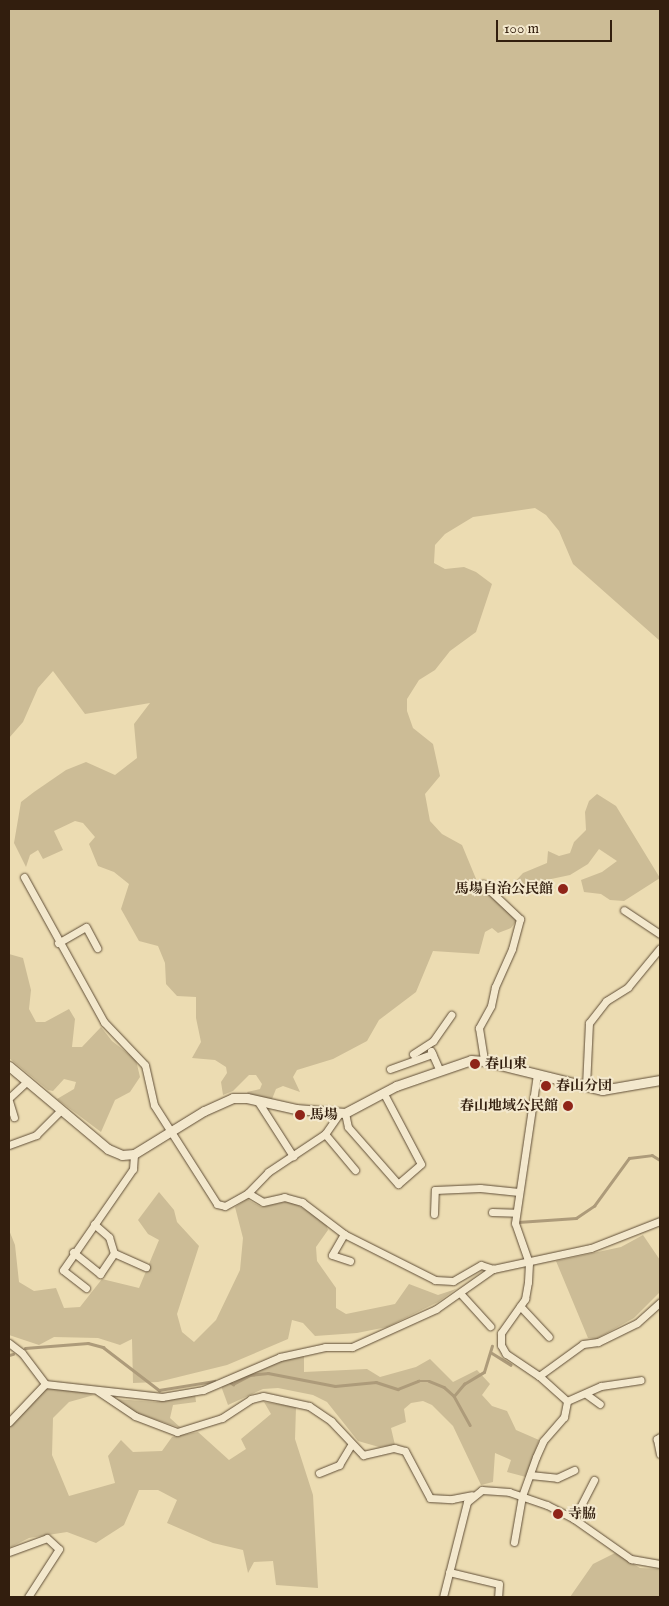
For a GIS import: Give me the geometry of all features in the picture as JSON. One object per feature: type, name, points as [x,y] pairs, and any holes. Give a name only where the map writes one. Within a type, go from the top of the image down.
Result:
[{"type":"street","points":[[24,877],[58,943],[104,1022],[145,1065],[154,1105],[170,1133],[217,1204],[225,1206],[248,1193],[268,1172],[326,1134],[342,1114],[383,1092],[471,1060],[484,1061],[586,1086],[611,1090],[660,1080]]},
{"type":"street","points":[[483,884],[520,919],[512,950],[495,987],[491,1006],[479,1028],[484,1061]]},
{"type":"street","points":[[624,910],[660,934]]},
{"type":"street","points":[[58,943],[86,927],[98,948]]},
{"type":"street","points":[[586,1086],[589,1023],[606,1001],[628,987],[660,948]]},
{"type":"street","points":[[413,1054],[428,1044],[450,1015]]},
{"type":"street","points":[[428,1044],[440,1071]]},
{"type":"street","points":[[390,1069],[432,1054]]},
{"type":"street","points":[[9,1066],[108,1149],[122,1155],[134,1154],[204,1111],[233,1098],[257,1100],[342,1114]]},
{"type":"street","points":[[537,1074],[515,1223],[528,1263],[528,1282],[520,1306],[502,1333],[501,1345],[517,1363],[539,1376],[568,1401]]},
{"type":"street","points":[[14,1117],[9,1100],[27,1082]]},
{"type":"street","points":[[342,1114],[348,1127],[398,1184],[421,1164],[383,1092]]},
{"type":"street","points":[[257,1100],[293,1156]]},
{"type":"street","points":[[9,1146],[36,1135],[61,1110]]},
{"type":"street","points":[[326,1134],[355,1170]]},
{"type":"street","points":[[86,1288],[63,1270],[73,1252],[133,1169],[134,1154]]},
{"type":"street","points":[[434,1214],[435,1190],[480,1188],[519,1192]]},
{"type":"street","points":[[248,1193],[263,1202],[284,1197],[296,1200],[318,1212],[344,1234],[435,1280],[453,1281],[480,1265],[493,1268],[528,1263],[591,1248],[660,1221]]},
{"type":"street","points":[[492,1212],[516,1213]]},
{"type":"street","points":[[94,1224],[109,1237],[114,1253],[146,1267]]},
{"type":"street","points":[[344,1234],[332,1255],[350,1261]]},
{"type":"street","points":[[73,1252],[100,1274],[114,1253]]},
{"type":"street","points":[[9,1343],[22,1353],[45,1384],[162,1397],[203,1390],[280,1357],[325,1347],[352,1347],[420,1317],[460,1293],[493,1268]]},
{"type":"street","points":[[460,1293],[490,1326]]},
{"type":"street","points":[[539,1376],[583,1344],[598,1342],[637,1323],[660,1302]]},
{"type":"street","points":[[520,1306],[549,1337]]},
{"type":"street","points":[[568,1401],[601,1386],[640,1380]]},
{"type":"street","points":[[9,1422],[45,1384]]},
{"type":"street","points":[[98,1391],[129,1413],[177,1432],[222,1418],[251,1399],[263,1396],[309,1406],[322,1413],[351,1445],[363,1455],[394,1448],[405,1451],[430,1498],[452,1499],[492,1489],[522,1496],[574,1519],[631,1559],[660,1564]]},
{"type":"street","points":[[586,1394],[600,1404]]},
{"type":"street","points":[[514,1542],[522,1496],[543,1441],[564,1417],[568,1401]]},
{"type":"street","points":[[660,1437],[657,1439],[660,1454]]},
{"type":"street","points":[[319,1473],[340,1465],[351,1445]]},
{"type":"street","points":[[530,1475],[557,1478],[574,1470]]},
{"type":"street","points":[[574,1519],[594,1480]]},
{"type":"street","points":[[443,1597],[459,1527],[472,1495]]},
{"type":"street","points":[[9,1552],[47,1538],[59,1549],[28,1597]]},
{"type":"street","points":[[449,1572],[499,1584],[498,1597]]},
{"type":"shaded area","points":[[9,9],[660,9],[660,641],[573,564],[559,531],[546,515],[535,508],[473,517],[445,534],[435,545],[434,563],[445,569],[464,567],[476,572],[492,584],[476,632],[450,651],[435,670],[419,680],[407,699],[407,711],[413,728],[433,744],[440,776],[425,794],[430,821],[442,834],[462,845],[479,886],[517,920],[511,928],[498,933],[492,928],[485,932],[479,954],[433,951],[416,992],[379,1020],[367,1041],[333,1059],[297,1070],[293,1077],[300,1092],[283,1086],[276,1089],[272,1099],[249,1095],[247,1092],[260,1089],[262,1084],[256,1075],[249,1075],[233,1091],[223,1095],[221,1082],[227,1073],[226,1067],[215,1060],[192,1058],[201,1042],[196,1018],[196,997],[177,996],[166,984],[165,963],[158,946],[139,941],[121,909],[129,884],[114,872],[98,866],[89,844],[95,837],[83,823],[75,821],[54,831],[63,850],[43,859],[38,850],[30,855],[26,867],[14,843],[21,802],[34,792],[66,770],[86,762],[115,775],[137,758],[134,724],[150,703],[85,714],[53,671],[38,688],[23,722],[9,738]]},
{"type":"shaded area","points":[[597,794],[616,806],[660,878],[624,901],[610,900],[601,894],[584,892],[581,880],[602,872],[617,861],[599,849],[588,864],[570,875],[509,888],[523,873],[547,863],[548,851],[559,856],[570,853],[574,842],[586,830],[585,812],[589,801]]},
{"type":"shaded area","points":[[9,954],[23,958],[31,990],[29,1009],[36,1022],[45,1022],[69,1009],[75,1019],[72,1047],[82,1047],[101,1027],[112,1041],[136,1060],[140,1077],[130,1092],[115,1100],[101,1132],[57,1099],[74,1089],[76,1082],[64,1079],[53,1091],[48,1090],[9,1058]]},
{"type":"shaded area","points":[[159,1192],[174,1210],[177,1222],[199,1246],[177,1314],[182,1332],[194,1342],[216,1320],[240,1270],[243,1238],[235,1207],[247,1199],[261,1207],[290,1201],[325,1221],[328,1230],[316,1247],[317,1261],[336,1288],[336,1308],[346,1314],[395,1304],[409,1284],[438,1295],[456,1289],[438,1302],[387,1327],[357,1333],[315,1336],[303,1323],[292,1320],[288,1339],[227,1365],[158,1382],[133,1383],[132,1339],[120,1345],[98,1338],[54,1337],[39,1345],[9,1335],[9,1230],[15,1245],[19,1282],[34,1291],[56,1288],[64,1308],[80,1307],[102,1279],[139,1288],[159,1240],[148,1234],[138,1220]]},
{"type":"shaded area","points":[[643,1235],[660,1260],[660,1292],[634,1318],[596,1339],[588,1338],[556,1261],[621,1247]]},
{"type":"shaded area","points":[[304,1349],[304,1372],[367,1369],[380,1377],[416,1367],[430,1359],[453,1382],[477,1370],[490,1384],[482,1395],[492,1406],[507,1411],[516,1430],[539,1440],[526,1477],[507,1472],[511,1460],[495,1453],[493,1482],[481,1485],[453,1426],[432,1405],[423,1401],[411,1403],[404,1409],[406,1422],[391,1428],[395,1445],[379,1447],[358,1441],[327,1402],[313,1395],[278,1388],[263,1389],[228,1405],[221,1386]]},
{"type":"shaded area","points":[[47,1388],[67,1388],[94,1395],[69,1402],[53,1418],[52,1455],[69,1496],[115,1483],[108,1456],[121,1440],[133,1452],[162,1451],[172,1437],[198,1432],[229,1460],[246,1449],[241,1439],[271,1414],[264,1402],[296,1407],[295,1439],[313,1495],[318,1588],[276,1585],[273,1561],[254,1562],[248,1573],[243,1550],[213,1543],[167,1523],[177,1500],[158,1490],[139,1490],[124,1525],[96,1543],[67,1532],[29,1538],[9,1548],[9,1424]]},
{"type":"shaded area","points":[[195,1394],[196,1402],[173,1405],[170,1418],[181,1428],[136,1413],[116,1399],[156,1402]]},
{"type":"shaded area","points":[[615,1553],[640,1568],[660,1569],[660,1597],[570,1597],[593,1564]]},
{"type":"waterway","points":[[518,1222],[576,1218],[594,1206],[629,1158],[652,1155],[660,1160]]},
{"type":"waterway","points":[[25,1348],[88,1343],[103,1347],[159,1390],[214,1381]]},
{"type":"waterway","points":[[454,1396],[464,1384],[484,1372],[492,1346]]},
{"type":"waterway","points":[[492,1353],[511,1365]]},
{"type":"waterway","points":[[9,1355],[13,1354]]},
{"type":"waterway","points":[[230,1382],[233,1384],[250,1375],[268,1373],[335,1386],[376,1382],[398,1389],[418,1381],[429,1381],[444,1387],[454,1396],[470,1425]]},
{"type":"place","name":"馬場自治公民館","points":[[563,889]]},
{"type":"place","name":"春山東","points":[[475,1064]]},
{"type":"place","name":"春山分団","points":[[546,1086]]},
{"type":"place","name":"春山地域公民館","points":[[568,1106]]},
{"type":"place","name":"馬場","points":[[300,1115]]},
{"type":"place","name":"寺脇","points":[[558,1514]]}]
